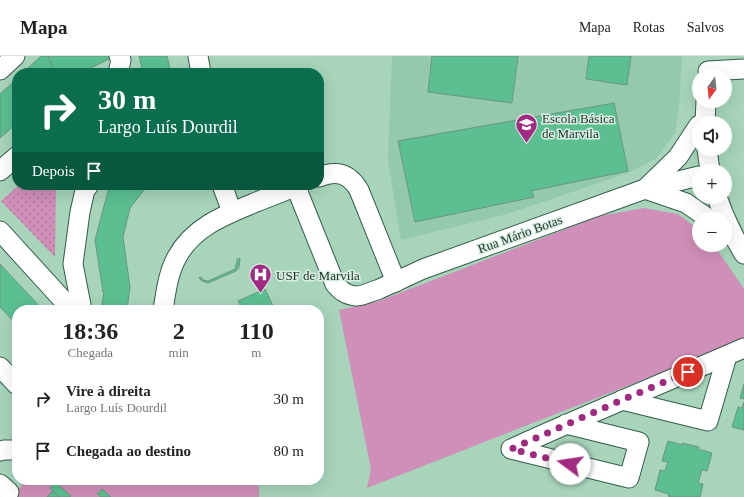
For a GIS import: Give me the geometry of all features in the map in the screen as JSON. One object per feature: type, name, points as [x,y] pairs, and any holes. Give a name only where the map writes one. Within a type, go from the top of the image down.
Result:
[{"type":"street","points":[[0,70],[15,56]]},
{"type":"street","points":[[119,56],[121,60],[119,68]]},
{"type":"street","points":[[198,56],[200,68]]},
{"type":"street","points":[[708,67],[744,69]]},
{"type":"street","name":"Rua Mário Botas","points":[[645,189],[678,156],[692,135]]},
{"type":"street","points":[[0,171],[12,160]]},
{"type":"street","points":[[324,175],[334,173],[340,174],[349,178],[355,183],[396,282]]},
{"type":"street","name":"Rua Mário Botas","points":[[300,190],[335,284],[340,290],[349,295],[356,296],[364,295],[423,269],[645,189],[692,178]]},
{"type":"street","points":[[645,189],[686,204],[698,212]]},
{"type":"street","points":[[81,305],[73,264],[80,212],[86,190]]},
{"type":"street","points":[[224,190],[232,212]]},
{"type":"street","name":"Rua Mário Botas","points":[[164,305],[167,283],[171,270],[178,256],[190,240],[203,228],[232,212],[288,190]]},
{"type":"street","points":[[0,231],[67,305]]},
{"type":"street","points":[[732,237],[744,254]]},
{"type":"street","points":[[566,424],[639,442],[629,478],[511,449],[566,424],[735,352]]},
{"type":"street","points":[[622,400],[708,421],[735,352]]},
{"type":"street","points":[[0,367],[12,380]]},
{"type":"street","points":[[0,451],[12,450]]},
{"type":"shaded area","name":"Escola Básica de Marvila","points":[[392,56],[682,56],[679,107],[675,133],[657,158],[628,173],[507,214],[401,240],[388,161]]},
{"type":"shaded area","points":[[13,190],[56,190],[55,257],[1,201]]},
{"type":"shaded area","points":[[644,208],[678,214],[692,225],[692,252],[719,252],[744,289],[744,339],[367,488],[371,469],[339,310],[376,302],[600,216]]},
{"type":"shaded area","points":[[22,485],[258,485],[259,490],[259,497],[12,497]]},
{"type":"building","points":[[41,56],[48,56],[54,68],[28,68]]},
{"type":"building","points":[[48,56],[115,56],[91,68],[54,68]]},
{"type":"building","points":[[139,56],[167,56],[170,68],[142,68]]},
{"type":"building","points":[[432,56],[518,56],[512,103],[428,92]]},
{"type":"building","points":[[589,56],[631,56],[627,85],[586,79]]},
{"type":"building","points":[[12,83],[12,127],[0,138],[0,94]]},
{"type":"building","points":[[614,103],[628,171],[531,191],[534,197],[415,222],[398,141]]},
{"type":"building","points":[[144,190],[130,208],[123,237],[130,287],[128,305],[102,305],[104,291],[103,292],[95,240],[108,191]]},
{"type":"building","points":[[240,258],[239,267],[236,271],[208,283],[199,278],[201,277],[203,280],[208,281],[235,269],[237,259]]},
{"type":"building","points":[[0,264],[38,305],[12,305],[12,320],[0,307]]},
{"type":"building","name":"USF de Marvila","points":[[265,289],[273,305],[240,305],[238,301]]},
{"type":"building","points":[[744,384],[744,399],[740,398]]},
{"type":"building","points":[[744,402],[744,430],[732,427],[738,407],[742,408]]},
{"type":"building","points":[[668,441],[682,445],[682,443],[699,447],[698,449],[712,453],[707,471],[702,470],[698,483],[703,484],[700,497],[672,497],[668,496],[669,494],[655,490],[660,470],[665,471],[668,462],[662,461]]},
{"type":"building","points":[[52,485],[58,485],[71,496],[59,497],[50,488]]},
{"type":"building","points":[[102,489],[111,497],[101,497],[97,494]]},
{"type":"building","points":[[53,491],[59,497],[47,497]]},
{"type":"place","name":"Escola Básica de Marvila","points":[[527,144]]},
{"type":"place","name":"USF de Marvila","points":[[260,294]]},
{"type":"route","points":[[570,464],[511,449],[688,372]]}]
